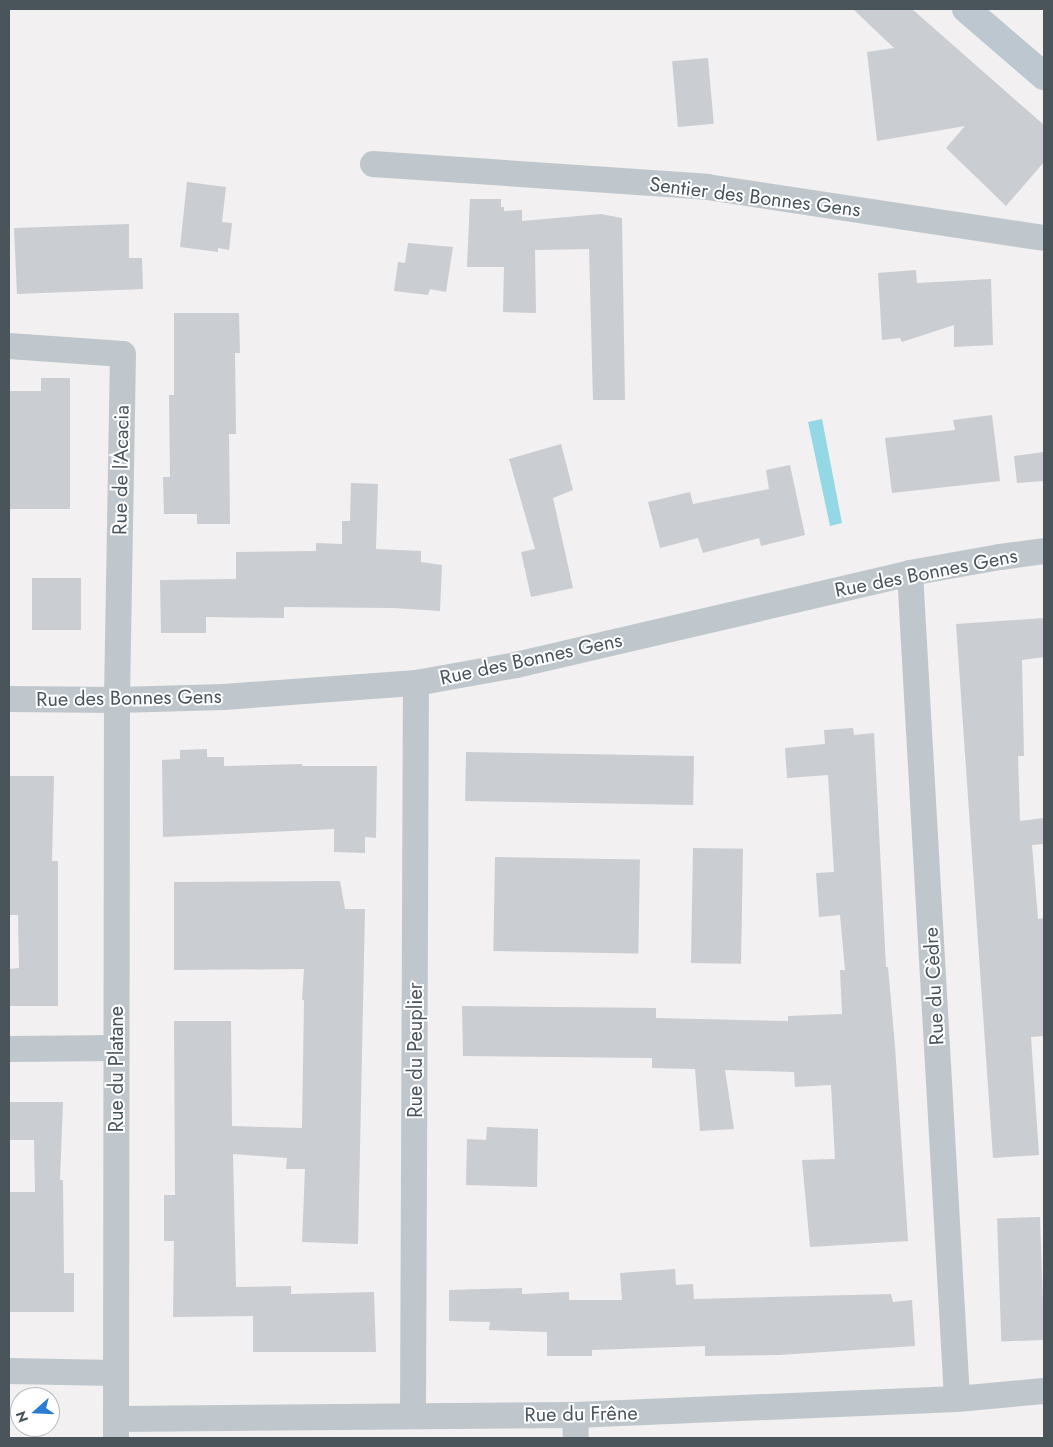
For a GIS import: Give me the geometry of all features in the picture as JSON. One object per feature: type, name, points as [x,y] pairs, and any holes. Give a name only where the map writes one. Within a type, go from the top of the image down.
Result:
[{"type":"street","points":[[966,9],[1044,76]]},
{"type":"street","name":"Sentier des Bonnes Gens","points":[[374,164],[706,186],[1044,238]]},
{"type":"street","name":"Rue de l'Acacia","points":[[9,346],[123,354],[117,700]]},
{"type":"street","name":"Rue des Bonnes Gens","points":[[9,699],[117,700],[224,697],[416,683],[516,665],[910,573],[1000,557],[1044,552]]},
{"type":"street","name":"Rue du Cèdre","points":[[910,573],[957,1399]]},
{"type":"street","name":"Rue du Peuplier","points":[[413,1416],[416,683]]},
{"type":"street","name":"Rue du Platane","points":[[116,1429],[117,700]]},
{"type":"street","points":[[9,1048],[116,1048]]},
{"type":"street","points":[[9,1371],[115,1373]]},
{"type":"street","name":"Rue du Frêne","points":[[116,1429],[413,1416],[576,1427],[1044,1391]]},
{"type":"water","points":[[822,419],[842,523],[830,526],[808,422]]},
{"type":"building","points":[[853,9],[912,9],[1044,125],[1044,162],[1006,206],[946,148],[965,126],[877,141],[867,52],[894,48]]},
{"type":"building","points":[[708,58],[714,124],[678,127],[672,61]]},
{"type":"building","points":[[187,182],[226,187],[222,222],[232,223],[229,250],[218,248],[218,252],[180,247]]},
{"type":"building","points":[[470,199],[501,199],[501,207],[504,207],[504,211],[522,210],[522,221],[601,214],[622,218],[625,400],[593,400],[589,249],[535,250],[536,313],[503,312],[504,267],[467,267]]},
{"type":"building","points":[[129,224],[129,258],[142,258],[143,289],[17,294],[14,228]]},
{"type":"building","points":[[408,243],[453,247],[446,292],[430,289],[428,295],[394,291],[398,262],[405,263]]},
{"type":"building","points":[[916,270],[917,283],[991,279],[993,345],[954,347],[954,325],[902,342],[900,338],[882,340],[878,273]]},
{"type":"building","points":[[174,313],[239,313],[240,353],[235,353],[236,434],[229,434],[230,524],[197,524],[197,514],[164,514],[163,477],[170,477],[169,395],[174,395]]},
{"type":"building","points":[[41,378],[70,378],[70,509],[9,509],[9,391],[41,391]]},
{"type":"building","points":[[992,415],[1000,481],[892,493],[885,438],[955,430],[953,420]]},
{"type":"building","points":[[561,444],[573,490],[553,498],[573,588],[531,597],[521,552],[535,549],[509,459]]},
{"type":"building","points":[[1044,452],[1044,481],[1017,483],[1014,456]]},
{"type":"building","points":[[790,465],[805,535],[761,546],[759,538],[703,553],[698,538],[660,548],[648,502],[690,492],[693,504],[769,489],[766,470]]},
{"type":"building","points":[[351,483],[378,484],[376,549],[421,551],[421,562],[442,565],[440,611],[394,608],[284,607],[284,618],[206,617],[206,633],[161,633],[160,580],[236,579],[236,552],[316,551],[316,543],[342,544],[342,521],[350,521]]},
{"type":"building","points":[[32,578],[81,578],[81,630],[32,630]]},
{"type":"building","points":[[1044,618],[1044,657],[1022,660],[1024,756],[1018,756],[1020,821],[1044,818],[1044,844],[1032,845],[1038,919],[1044,918],[1044,1036],[1031,1037],[1039,1155],[993,1158],[956,624]]},
{"type":"building","points":[[853,728],[854,735],[874,733],[886,967],[888,967],[895,1046],[908,1241],[810,1247],[802,1160],[835,1159],[831,1085],[795,1087],[794,1072],[725,1070],[734,1129],[700,1131],[695,1069],[652,1068],[652,1058],[463,1056],[462,1006],[656,1008],[656,1018],[788,1021],[788,1016],[842,1014],[840,970],[845,970],[840,915],[819,917],[816,873],[834,872],[828,775],[787,778],[785,748],[825,744],[824,730]]},
{"type":"building","points":[[207,749],[207,757],[224,757],[224,766],[302,764],[302,766],[377,766],[376,838],[365,837],[365,853],[334,852],[334,829],[163,837],[162,760],[180,759],[180,750]]},
{"type":"building","points":[[466,752],[694,756],[693,805],[465,801]]},
{"type":"building","points":[[9,776],[54,776],[52,861],[58,861],[58,1006],[9,1006],[9,969],[19,968],[18,915],[9,915]]},
{"type":"building","points":[[693,848],[743,849],[741,964],[691,963]]},
{"type":"building","points":[[495,857],[640,860],[638,954],[493,951]]},
{"type":"building","points":[[340,881],[345,909],[365,909],[358,1244],[302,1242],[305,1169],[286,1169],[287,1158],[233,1154],[236,1287],[291,1286],[291,1294],[374,1292],[376,1352],[253,1352],[253,1316],[173,1317],[174,1241],[164,1241],[164,1195],[175,1195],[174,1021],[231,1021],[232,1126],[302,1128],[304,1000],[302,1000],[304,969],[174,970],[174,882]]},
{"type":"building","points":[[9,1102],[63,1102],[60,1180],[63,1180],[64,1273],[74,1273],[74,1312],[9,1312],[9,1192],[35,1192],[34,1140],[9,1140]]},
{"type":"building","points":[[487,1127],[538,1129],[537,1187],[466,1185],[467,1139],[486,1140]]},
{"type":"building","points":[[1040,1217],[1044,1340],[1001,1341],[997,1219]]},
{"type":"building","points":[[675,1269],[676,1285],[693,1284],[694,1299],[891,1294],[893,1302],[912,1300],[915,1346],[779,1355],[705,1356],[705,1346],[592,1350],[592,1356],[547,1356],[547,1332],[489,1330],[490,1322],[449,1321],[449,1290],[522,1288],[522,1294],[569,1292],[569,1300],[622,1300],[620,1273]]}]
